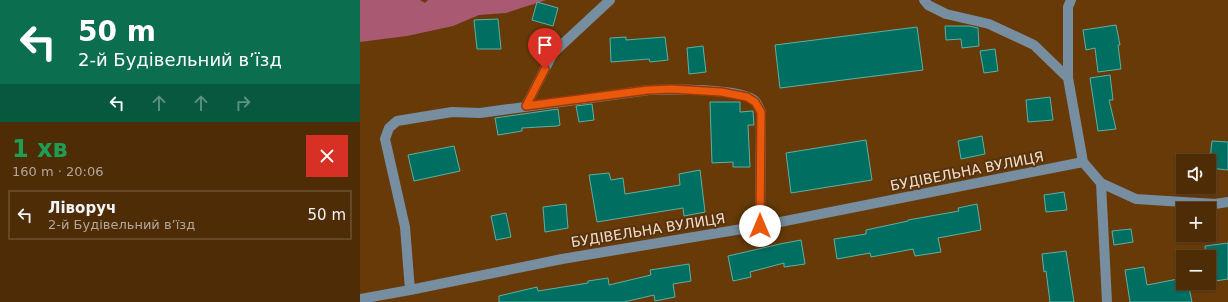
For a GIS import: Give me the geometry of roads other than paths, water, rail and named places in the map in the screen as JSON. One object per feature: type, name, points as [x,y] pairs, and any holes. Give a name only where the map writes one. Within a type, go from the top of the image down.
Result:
[{"type":"street","points":[[526,106],[553,53],[610,0]]},
{"type":"street","points":[[924,0],[928,5],[946,14],[990,24],[1034,45],[1068,78]]},
{"type":"street","points":[[1070,0],[1068,8],[1068,78],[1083,162],[1101,183],[1136,199],[1214,204],[1228,202]]},
{"type":"street","points":[[410,290],[405,227],[385,139],[388,128],[397,121],[452,112],[480,113],[648,90],[672,89],[721,92],[747,97],[755,102],[761,112],[760,226]]},
{"type":"street","name":"БУДІВЕЛЬНА ВУЛИЦЯ","points":[[360,299],[562,259],[760,226],[1083,162]]},
{"type":"street","points":[[1101,183],[1107,302]]}]
